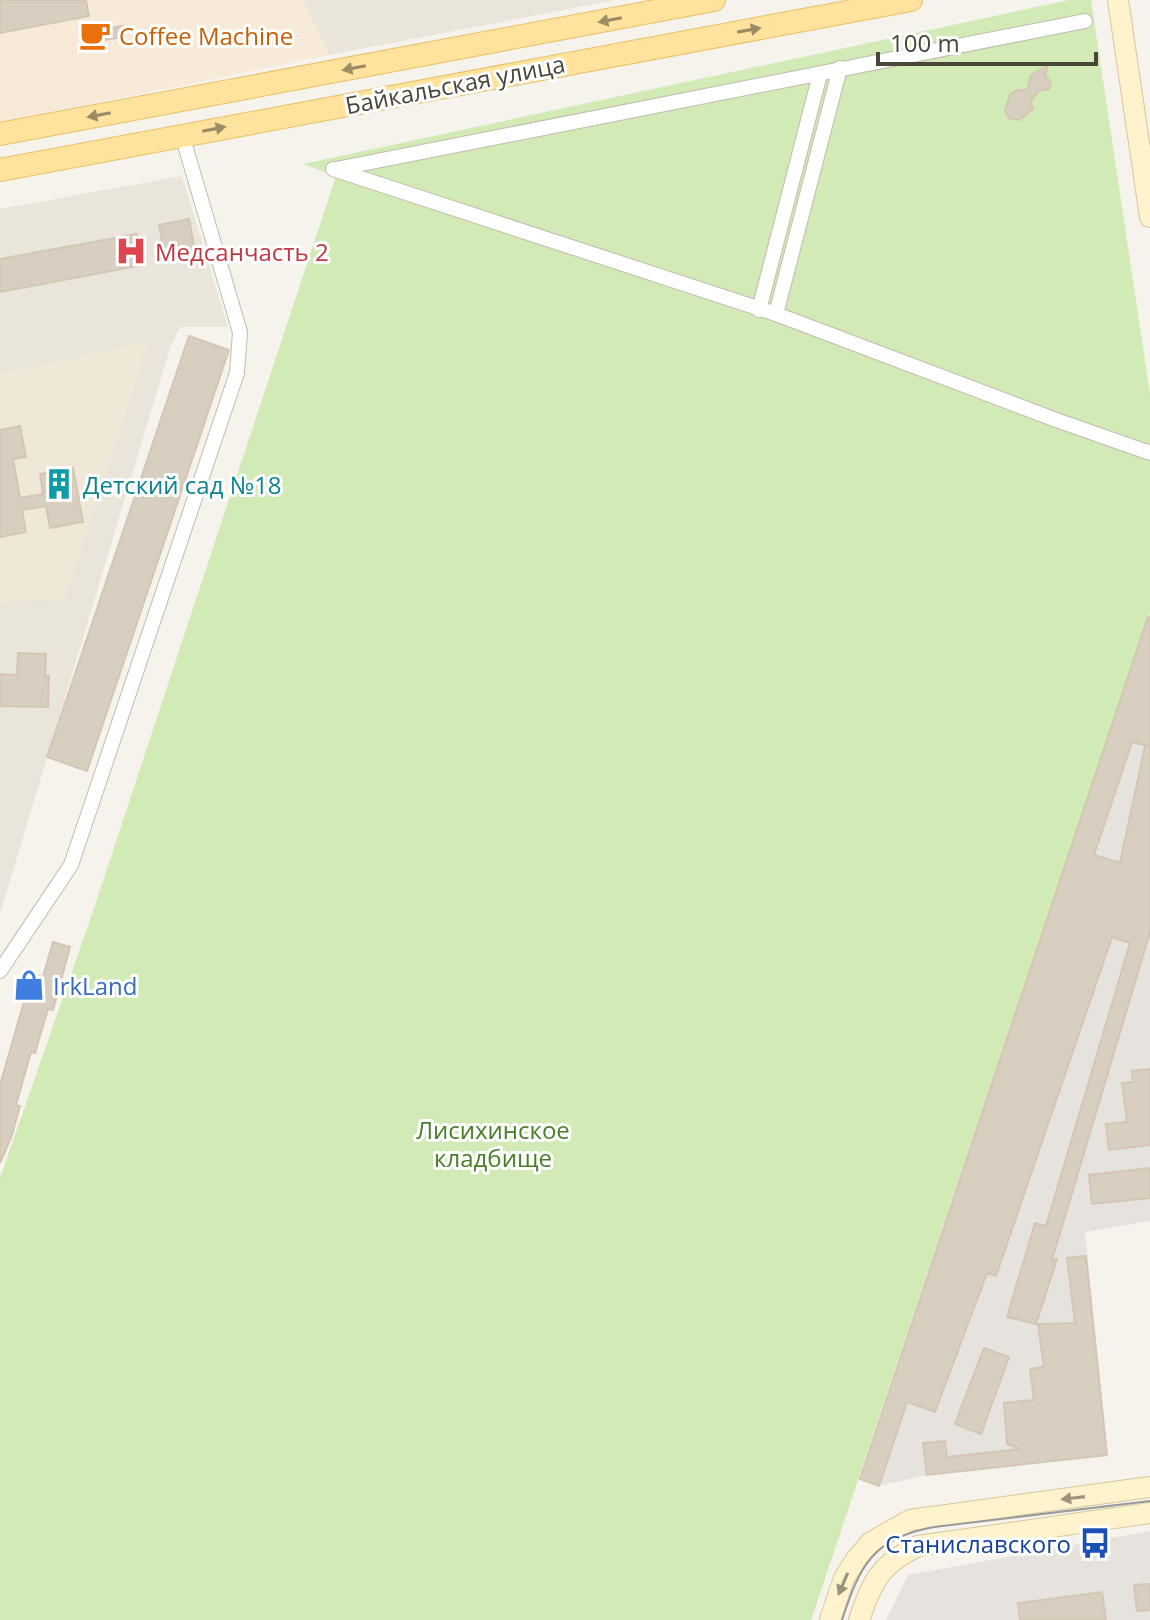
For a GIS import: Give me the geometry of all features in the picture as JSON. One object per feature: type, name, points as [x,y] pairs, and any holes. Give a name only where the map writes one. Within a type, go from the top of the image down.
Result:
[{"type":"main road","name":"Байкальская улица","points":[[0,134],[714,0]]},
{"type":"main road","name":"Байкальская улица","points":[[0,170],[911,0]]},
{"type":"main road","points":[[1118,0],[1144,150],[1150,217]]},
{"type":"main road","points":[[830,1620],[844,1578],[857,1558],[871,1542],[889,1529],[910,1520],[1150,1487]]},
{"type":"main road","points":[[859,1620],[878,1575],[902,1553],[918,1546],[1150,1513]]},
{"type":"street","points":[[1085,21],[333,169],[776,314],[1150,453]]},
{"type":"street","points":[[776,314],[840,68]]},
{"type":"street","points":[[759,310],[820,74]]},
{"type":"street","points":[[0,971],[71,865],[237,373],[240,332],[182,135]]},
{"type":"shaded area","points":[[0,0],[303,0],[329,55],[0,123]]},
{"type":"shaded area","points":[[303,0],[615,0],[329,55]]},
{"type":"shaded area","points":[[182,176],[228,327],[180,327],[171,345],[0,914],[0,209]]},
{"type":"shaded area","points":[[148,342],[64,600],[0,603],[0,374]]},
{"type":"shaded area","points":[[1150,611],[1150,1221],[1085,1232],[1106,1439],[1088,1441],[1089,1457],[927,1475],[879,1486],[860,1479]]},
{"type":"shaded area","points":[[1150,1531],[1150,1620],[886,1620],[908,1575]]},
{"type":"green space","name":"Лисихинское кладбище","points":[[1069,0],[1091,0],[1150,394],[1150,611],[811,1620],[0,1620],[0,1178],[92,914],[336,176],[303,164]]},
{"type":"building","points":[[0,0],[86,0],[89,16],[0,33]]},
{"type":"building","points":[[124,26],[125,37],[88,42],[87,31]]},
{"type":"building","points":[[1048,65],[1045,76],[1051,82],[1049,89],[1038,91],[1031,101],[1033,109],[1019,120],[1009,118],[1005,111],[1010,94],[1027,90],[1031,75]]},
{"type":"building","points":[[189,219],[195,252],[165,257],[159,225]]},
{"type":"building","points":[[137,234],[143,265],[0,292],[0,259]]},
{"type":"building","points":[[189,336],[229,350],[87,771],[47,757]]},
{"type":"building","name":"Детский сад №18","points":[[20,426],[26,457],[13,459],[20,498],[43,494],[40,474],[73,468],[83,522],[50,528],[46,506],[22,510],[26,532],[0,537],[0,430]]},
{"type":"building","points":[[1150,617],[1150,932],[1052,1260],[1057,1259],[1036,1324],[1007,1317],[1035,1223],[1046,1226],[1130,943],[1112,937],[996,1276],[987,1273],[935,1412],[907,1402],[879,1486],[860,1479]],"holes":[[[1132,742],[1148,746],[1145,746],[1120,863],[1094,855]]]},
{"type":"building","points":[[18,653],[46,654],[48,707],[0,706],[0,674],[17,675]]},
{"type":"building","points":[[53,942],[70,947],[53,1010],[48,1009],[35,1053],[31,1052],[16,1105],[20,1106],[0,1163],[0,1085],[32,974],[43,977]]},
{"type":"building","points":[[1150,1069],[1150,1145],[1109,1150],[1106,1124],[1127,1122],[1122,1083],[1133,1082],[1132,1071]]},
{"type":"building","points":[[1150,1168],[1150,1198],[1092,1204],[1089,1175]]},
{"type":"building","points":[[1086,1256],[1107,1455],[927,1475],[923,1443],[945,1441],[947,1457],[1020,1449],[1007,1444],[1004,1403],[1034,1400],[1030,1369],[1044,1367],[1038,1324],[1075,1323],[1067,1258]]},
{"type":"building","points":[[984,1348],[1009,1357],[981,1434],[955,1424]]},
{"type":"building","points":[[1150,1584],[1150,1610],[1137,1611],[1134,1585]]},
{"type":"building","points":[[1102,1592],[1106,1620],[1020,1620],[1018,1603]]},
{"type":"tram line","points":[[842,1620],[863,1569],[872,1557],[896,1538],[934,1527],[1150,1501]]},
{"type":"place","name":"Coffee Machine","points":[[95,35]]},
{"type":"place","name":"Медсанчасть 2","points":[[131,251]]},
{"type":"place","name":"Детский сад №18","points":[[59,484]]},
{"type":"place","name":"IrkLand","points":[[29,985]]},
{"type":"place","name":"Станиславского","points":[[1095,1543]]}]
